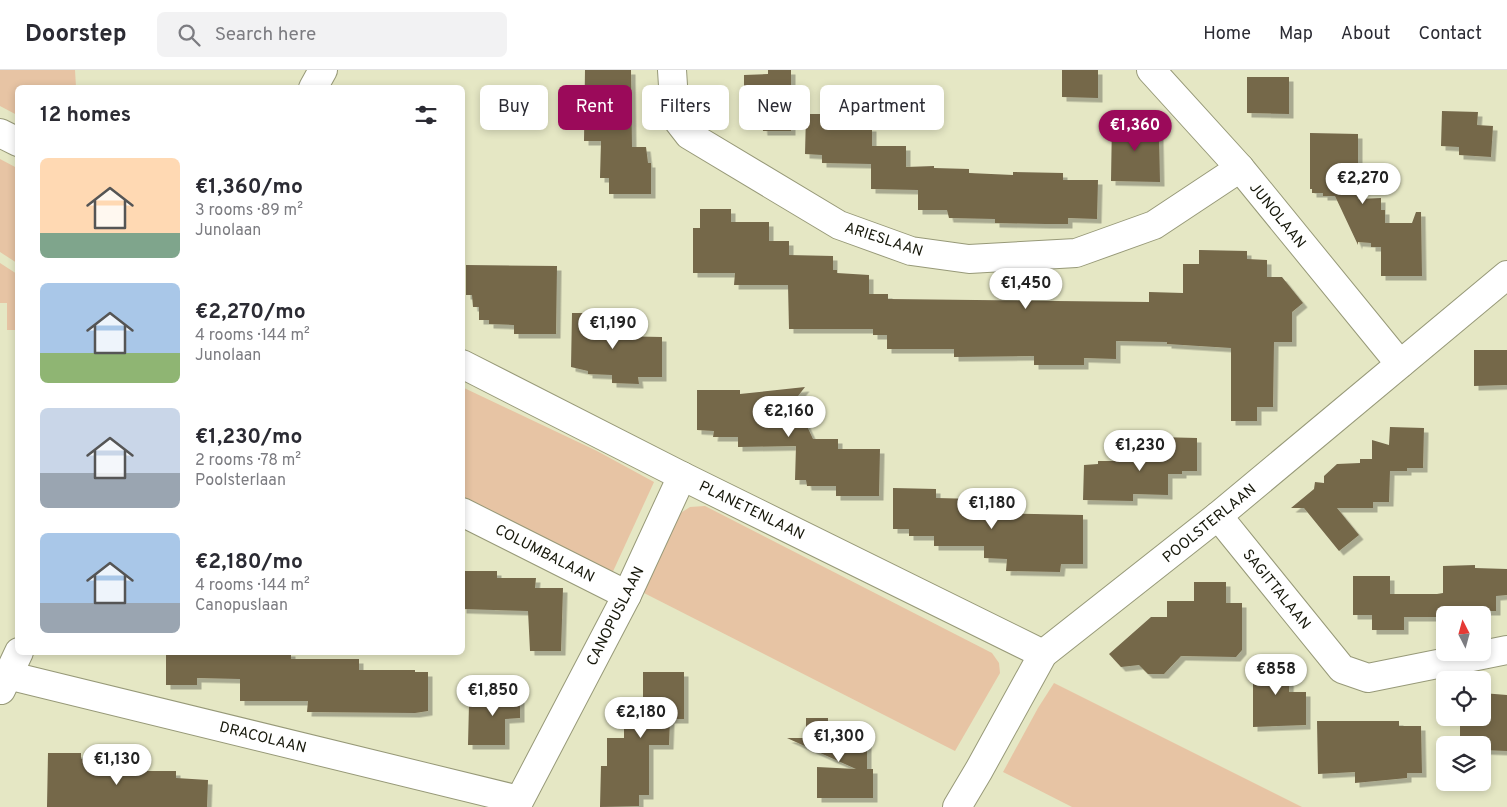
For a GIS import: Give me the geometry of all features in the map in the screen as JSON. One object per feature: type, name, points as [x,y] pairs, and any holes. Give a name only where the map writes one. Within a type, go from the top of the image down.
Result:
[{"type":"street","points":[[315,85],[323,70]]},
{"type":"street","name":"ARIESLAAN","points":[[672,70],[675,117],[689,135],[839,225],[911,251],[969,259],[1076,252],[1154,225],[1240,168]]},
{"type":"street","name":"JUNOLAAN","points":[[1150,70],[1240,168],[1400,364]]},
{"type":"street","points":[[0,133],[15,140]]},
{"type":"street","name":"POOLSTERLAAN","points":[[957,807],[980,770],[1043,654],[1218,516],[1507,275]]},
{"type":"street","name":"PLANETENLAAN","points":[[465,366],[682,476],[1043,654]]},
{"type":"street","name":"CANOPUSLAAN","points":[[518,804],[627,594],[682,476]]},
{"type":"street","name":"COLUMBALAAN","points":[[465,513],[627,594]]},
{"type":"street","name":"SAGITTALAAN","points":[[1218,516],[1342,669],[1368,678],[1507,650]]},
{"type":"street","name":"DRACOLAAN","points":[[7,673],[518,804]]},
{"type":"shaded area","points":[[0,70],[75,70],[76,85],[15,85],[15,114],[0,106]]},
{"type":"shaded area","points":[[0,159],[15,167],[15,262],[0,252]]},
{"type":"shaded area","points":[[0,263],[15,273],[15,330],[7,330],[7,303],[0,303]]},
{"type":"shaded area","points":[[465,388],[597,451],[654,482],[610,578],[465,504]]},
{"type":"shaded area","points":[[705,506],[992,653],[999,663],[1000,673],[955,751],[644,593],[679,514],[690,507]]},
{"type":"shaded area","points":[[1054,683],[1302,807],[1072,807],[1003,772]]},
{"type":"building","points":[[585,70],[631,70],[631,85],[585,85]]},
{"type":"building","points":[[768,70],[791,70],[791,85],[744,85],[744,75],[768,74]]},
{"type":"building","points":[[1062,70],[1098,70],[1098,98],[1062,97]]},
{"type":"building","points":[[1247,77],[1289,77],[1289,114],[1247,113]]},
{"type":"building","points":[[1442,111],[1478,112],[1477,125],[1493,126],[1491,157],[1459,155],[1459,147],[1441,146]]},
{"type":"building","points":[[810,114],[820,114],[820,130],[872,130],[872,146],[906,146],[906,167],[934,166],[934,168],[969,169],[969,173],[1013,175],[1013,172],[1063,173],[1063,180],[1098,180],[1097,219],[1068,218],[1068,224],[995,223],[995,219],[949,218],[947,210],[918,210],[918,190],[871,189],[871,164],[822,163],[822,155],[805,154],[806,130],[810,130]]},
{"type":"building","points":[[1112,121],[1153,121],[1153,135],[1159,135],[1160,182],[1111,181]]},
{"type":"building","points":[[584,130],[632,130],[632,147],[646,147],[648,163],[651,163],[651,194],[609,194],[609,178],[600,178],[601,141],[584,141]]},
{"type":"building","points":[[763,130],[791,130],[791,131]]},
{"type":"building","points":[[1310,133],[1358,134],[1358,199],[1381,198],[1381,210],[1385,210],[1385,223],[1412,223],[1416,212],[1421,212],[1422,276],[1381,276],[1381,247],[1371,247],[1371,243],[1358,242],[1358,245],[1335,196],[1323,196],[1323,193],[1312,193],[1312,189],[1310,189]]},
{"type":"building","points":[[700,209],[731,209],[731,222],[769,222],[769,241],[789,241],[789,255],[833,256],[833,270],[837,270],[837,273],[869,275],[869,294],[888,294],[888,299],[1149,302],[1149,292],[1183,293],[1183,264],[1199,264],[1199,250],[1247,251],[1247,259],[1267,260],[1267,277],[1282,277],[1303,303],[1292,312],[1292,342],[1274,342],[1273,407],[1257,407],[1257,421],[1231,421],[1231,348],[1167,344],[1167,342],[1116,341],[1116,359],[1084,358],[1084,365],[1034,365],[1034,356],[954,357],[954,349],[887,349],[887,335],[873,335],[873,329],[789,329],[788,285],[734,285],[735,273],[693,273],[693,228],[700,228]]},
{"type":"building","points":[[466,265],[557,266],[556,334],[514,334],[514,325],[489,324],[489,320],[479,320],[479,307],[473,307],[472,295],[466,295]]},
{"type":"building","points":[[572,313],[613,313],[613,336],[662,337],[662,377],[638,377],[639,384],[612,383],[612,375],[588,374],[588,371],[571,367]]},
{"type":"building","points":[[1474,350],[1507,350],[1507,385],[1474,386]]},
{"type":"building","points":[[805,387],[788,409],[805,422],[813,439],[838,439],[838,449],[880,449],[879,496],[836,496],[836,486],[807,486],[806,480],[795,480],[796,446],[738,447],[738,437],[713,437],[714,431],[697,430],[697,390],[740,390],[740,394]]},
{"type":"building","points":[[1390,427],[1424,428],[1423,468],[1407,468],[1407,471],[1390,471],[1389,502],[1373,502],[1373,508],[1337,508],[1359,535],[1339,551],[1304,508],[1291,508],[1314,489],[1315,482],[1324,483],[1324,476],[1337,464],[1360,463],[1360,459],[1372,459],[1372,440],[1389,445]]},
{"type":"building","points":[[1157,437],[1197,438],[1197,471],[1182,471],[1182,474],[1168,474],[1168,495],[1133,494],[1133,501],[1083,500],[1084,465],[1098,464],[1098,461],[1133,461],[1133,455],[1157,462]]},
{"type":"building","points":[[893,488],[936,489],[936,498],[977,499],[977,513],[1083,515],[1083,564],[1061,564],[1060,572],[1006,571],[1007,559],[984,558],[984,546],[934,546],[934,536],[909,536],[909,529],[893,529]]},
{"type":"building","points":[[1475,565],[1475,568],[1507,569],[1507,595],[1496,596],[1496,611],[1491,611],[1491,606],[1436,606],[1436,617],[1404,617],[1404,630],[1372,630],[1372,615],[1353,615],[1353,576],[1390,576],[1390,594],[1437,594],[1443,593],[1443,566]]},
{"type":"building","points":[[465,571],[497,571],[497,578],[536,578],[535,588],[563,588],[561,651],[530,651],[528,611],[465,609]]},
{"type":"building","points":[[1194,582],[1226,582],[1226,603],[1242,603],[1242,650],[1236,657],[1181,656],[1164,674],[1148,674],[1139,665],[1121,667],[1109,654],[1151,617],[1167,617],[1167,601],[1194,601]]},
{"type":"building","points":[[166,655],[291,655],[291,659],[359,659],[359,670],[415,670],[415,672],[428,672],[428,711],[415,713],[307,712],[308,701],[240,701],[240,679],[197,678],[197,685],[166,685]]},
{"type":"building","points":[[1253,661],[1290,661],[1289,692],[1306,692],[1306,725],[1253,727]]},
{"type":"building","points":[[643,672],[684,672],[684,719],[670,719],[669,745],[649,745],[649,795],[639,795],[639,806],[600,807],[601,766],[607,766],[607,738],[624,738],[624,700],[643,700]]},
{"type":"building","points":[[490,688],[520,689],[520,718],[505,719],[505,745],[468,745],[469,704],[489,704]]},
{"type":"building","points":[[1491,694],[1507,695],[1507,751],[1491,750],[1491,736],[1460,736],[1460,726],[1491,726]]},
{"type":"building","points":[[806,718],[828,718],[828,738],[867,738],[867,769],[873,769],[873,798],[817,798],[817,767],[856,769],[787,738],[806,738]]},
{"type":"building","points":[[1317,721],[1399,721],[1399,726],[1421,726],[1422,773],[1407,773],[1407,778],[1355,783],[1355,772],[1318,774]]},
{"type":"building","points":[[48,753],[81,753],[81,759],[97,759],[97,762],[114,762],[114,771],[176,771],[176,778],[208,780],[207,807],[47,807]]}]
